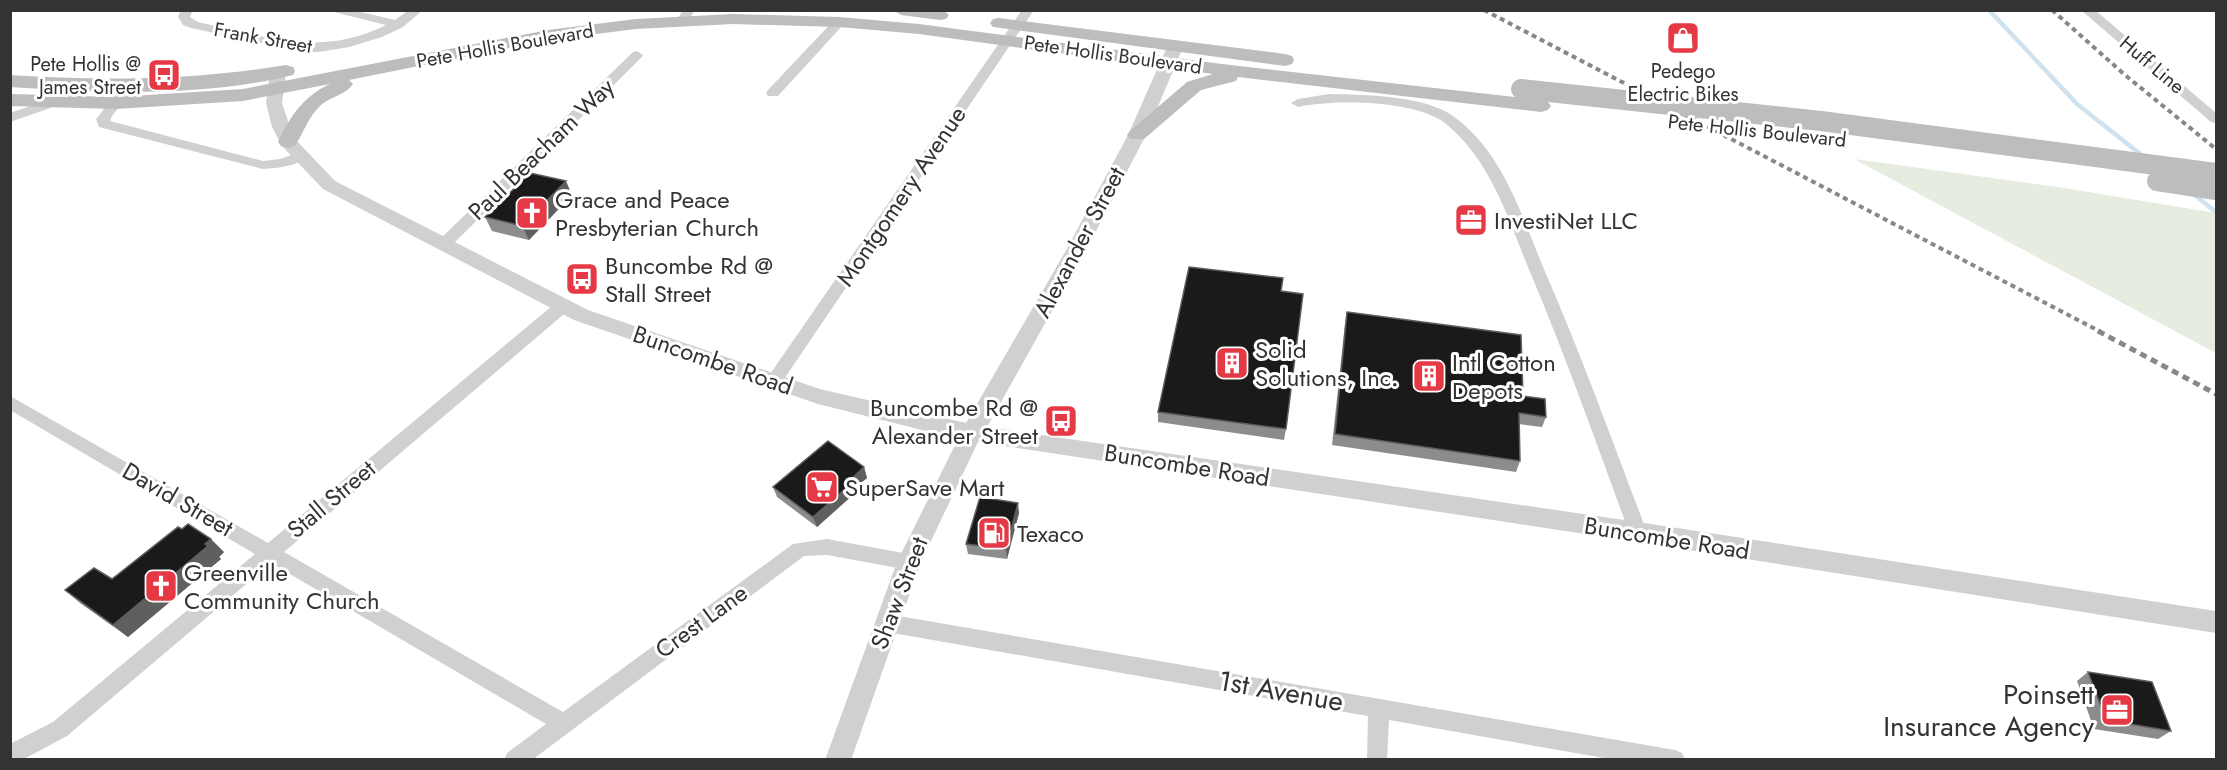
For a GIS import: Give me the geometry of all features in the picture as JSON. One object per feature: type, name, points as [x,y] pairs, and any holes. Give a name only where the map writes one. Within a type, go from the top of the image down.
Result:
[{"type":"main road","name":"Pete Hollis Boulevard","points":[[10,100],[51,103],[116,103],[243,95],[277,81],[572,16],[622,10]]},
{"type":"main road","name":"Pete Hollis Boulevard","points":[[901,10],[1018,25],[1172,54],[1261,74],[1977,155],[2217,190]]},
{"type":"main road","name":"Pete Hollis Boulevard","points":[[10,81],[131,85],[277,81],[375,71],[548,35],[685,16],[839,22],[1018,25]]},
{"type":"main road","name":"Pete Hollis Boulevard","points":[[1172,54],[1821,121],[2217,173]]},
{"type":"main road","points":[[294,149],[298,118],[316,99],[375,71]]},
{"type":"main road","points":[[1137,135],[1182,94],[1202,82],[1261,74]]},
{"type":"street","name":"Frank Street","points":[[187,10],[184,17],[187,22],[195,25],[303,48],[351,44],[380,35],[417,10]]},
{"type":"street","points":[[332,10],[399,24]]},
{"type":"street","name":"Huff Line","points":[[2087,10],[2217,119]]},
{"type":"street","points":[[773,93],[839,22]]},
{"type":"street","name":"Montgomery Avenue","points":[[774,381],[1018,25]]},
{"type":"street","name":"Alexander Street","points":[[972,433],[1070,262],[1137,135],[1172,54]]},
{"type":"street","name":"Paul Beacham Way","points":[[445,243],[637,55]]},
{"type":"street","name":"Buncombe Road","points":[[277,81],[274,103],[281,128],[294,149],[329,185],[581,315],[818,396],[914,421],[972,433],[1638,532],[2217,622]]},
{"type":"street","points":[[131,85],[103,119],[104,124],[263,165],[282,163],[294,149]]},
{"type":"street","points":[[1298,103],[1328,98],[1427,108],[1447,118],[1473,141],[1506,193],[1547,291],[1638,532]]},
{"type":"street","points":[[10,118],[51,103]]},
{"type":"street","name":"Stall Street","points":[[10,755],[60,729],[564,305]]},
{"type":"street","name":"David Street","points":[[13,406],[269,551],[563,723]]},
{"type":"street","name":"Shaw Street","points":[[838,759],[909,562],[972,433]]},
{"type":"street","name":"Crest Lane","points":[[514,759],[800,549],[827,547],[909,562]]},
{"type":"street","name":"1st Avenue","points":[[886,623],[1675,759]]},
{"type":"street","points":[[1377,759],[1379,708]]},
{"type":"shaded area","points":[[1854,159],[2058,187],[2216,213],[2216,353]]},
{"type":"building","points":[[530,173],[566,181],[522,226],[485,217]]},
{"type":"building","name":"Solid Solutions, Inc.","points":[[1189,267],[1283,278],[1281,291],[1303,294],[1286,429],[1158,412]]},
{"type":"building","name":"Intl Cotton Depots","points":[[1347,312],[1521,335],[1523,396],[1545,399],[1546,417],[1519,413],[1520,461],[1335,434]]},
{"type":"building","name":"SuperSave Mart","points":[[828,441],[864,467],[849,481],[852,483],[813,517],[773,487]]},
{"type":"building","name":"Texaco","points":[[980,497],[1018,503],[1006,549],[966,544]]},
{"type":"building","points":[[188,524],[211,539],[205,544],[208,546],[113,625],[65,590],[94,568],[112,579],[178,527],[182,529]]},
{"type":"building","points":[[2088,672],[2152,682],[2171,731],[2106,720]]},
{"type":"waterway","points":[[1989,10],[2077,104],[2144,157]]},
{"type":"waterway","points":[[2192,193],[2216,212]]},
{"type":"railway","points":[[1484,10],[2101,332]]},
{"type":"railway","points":[[2052,10],[2125,75],[2216,149]]},
{"type":"railway","points":[[2098,331],[2216,394]]},
{"type":"place","name":"Pedego Electric Bikes","points":[[1683,38]]},
{"type":"place","name":"Pete Hollis @ James Street","points":[[164,75]]},
{"type":"place","name":"Grace and Peace Presbyterian Church","points":[[532,213]]},
{"type":"place","name":"InvestiNet LLC","points":[[1471,220]]},
{"type":"place","name":"Buncombe Rd @ Stall Street","points":[[582,279]]},
{"type":"place","name":"Solid Solutions, Inc.","points":[[1232,363]]},
{"type":"place","name":"Intl Cotton Depots","points":[[1429,376]]},
{"type":"place","name":"Buncombe Rd @ Alexander Street","points":[[1061,421]]},
{"type":"place","name":"SuperSave Mart","points":[[822,487]]},
{"type":"place","name":"Texaco","points":[[994,533]]},
{"type":"place","name":"Greenville Community Church","points":[[161,586]]},
{"type":"place","name":"Poinsett Insurance Agency","points":[[2117,710]]}]
